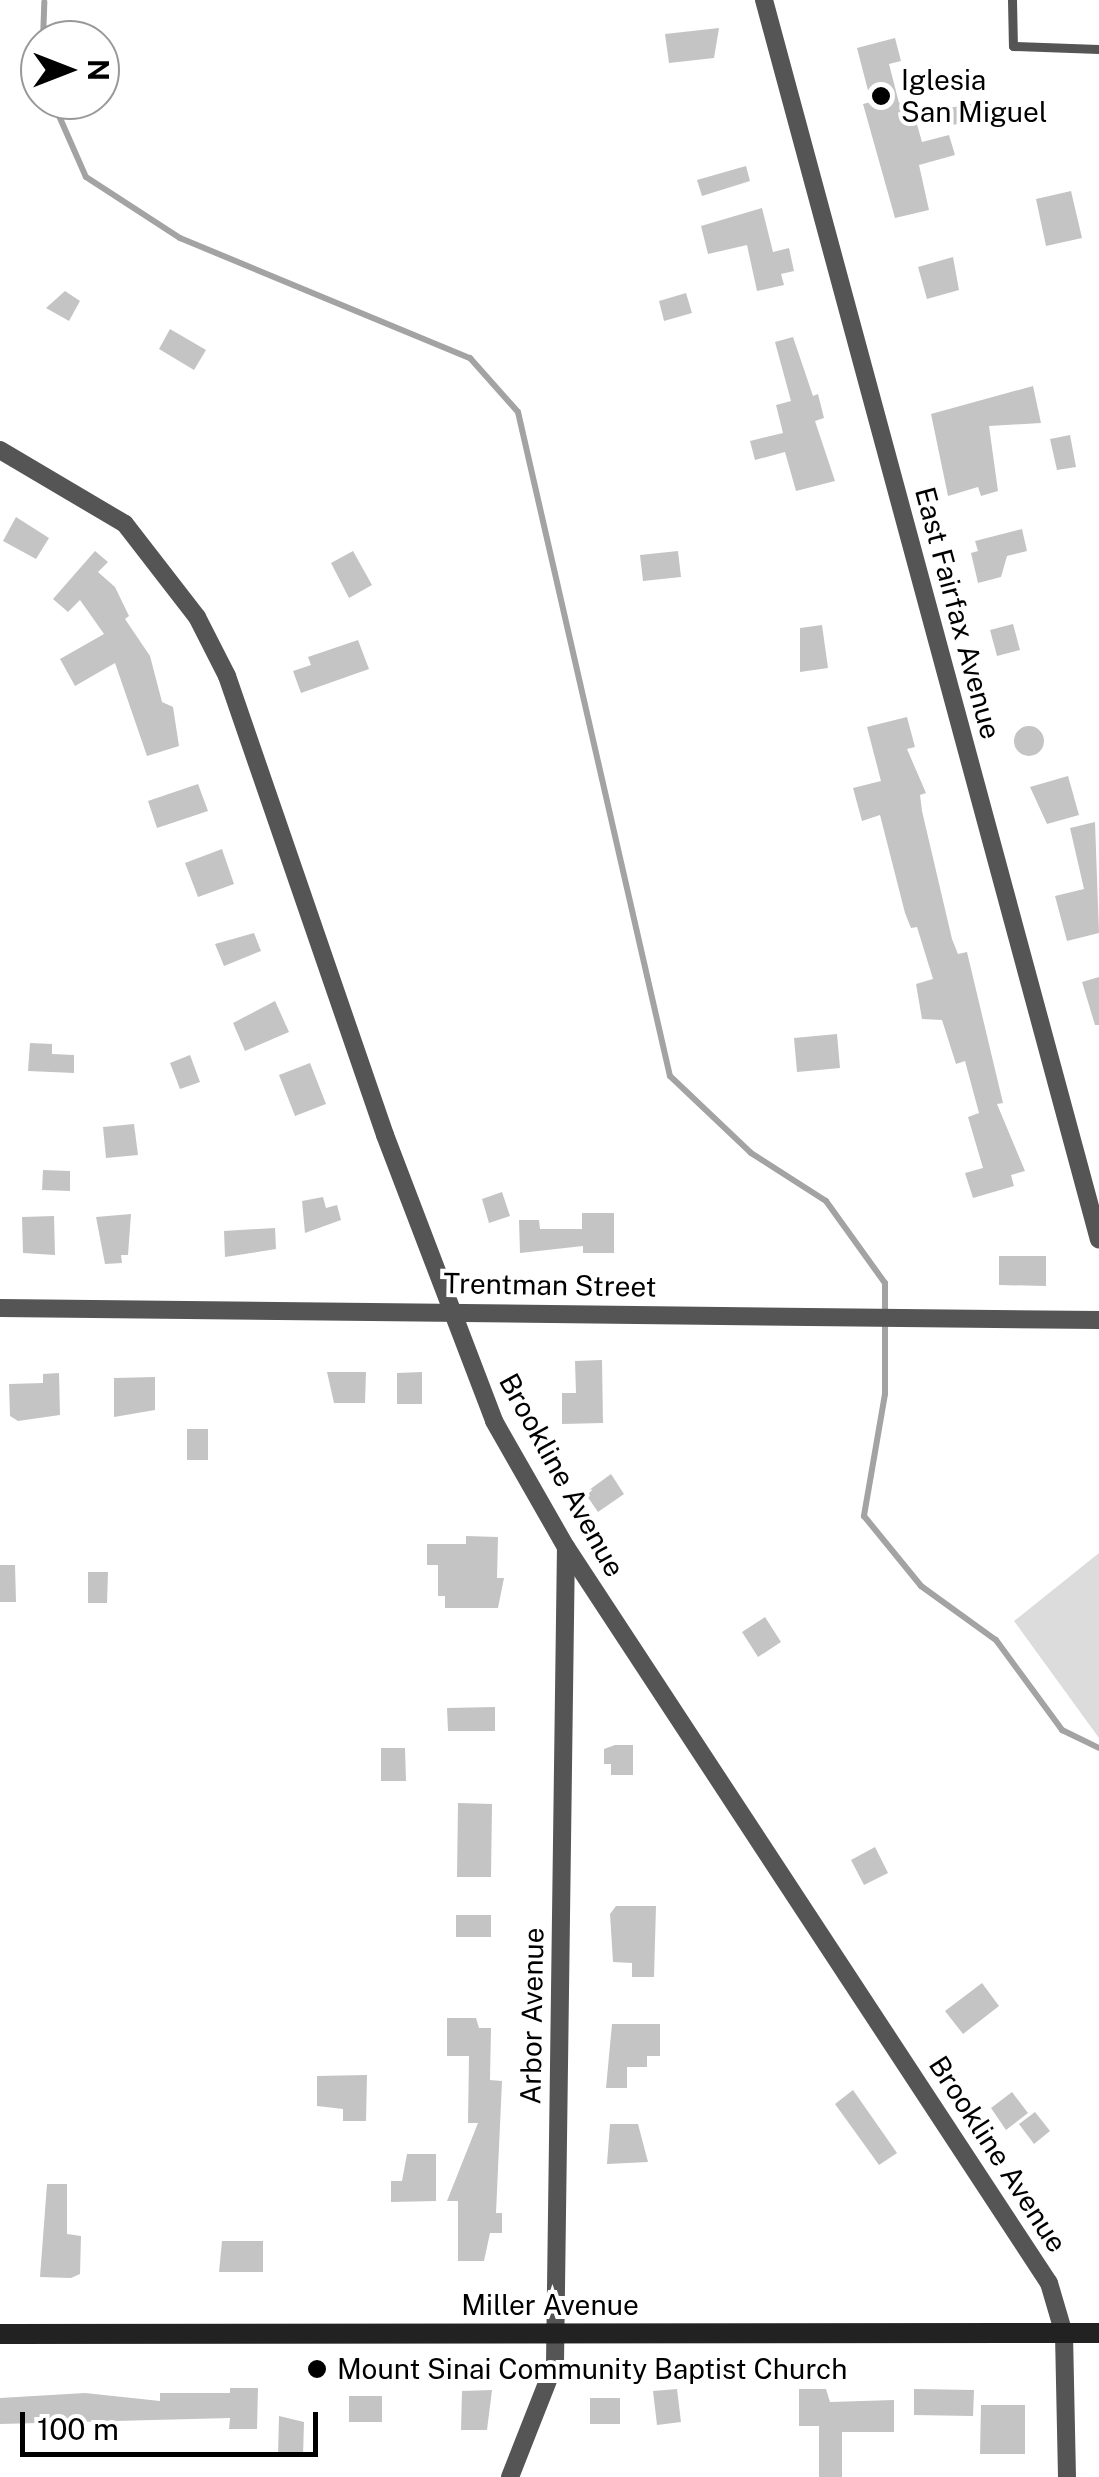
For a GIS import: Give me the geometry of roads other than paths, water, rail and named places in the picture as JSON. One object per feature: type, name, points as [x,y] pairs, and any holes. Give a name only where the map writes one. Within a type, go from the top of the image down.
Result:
[{"type":"main road","name":"Miller Avenue","points":[[0,2334],[1099,2333]]},
{"type":"street","name":"East Fairfax Avenue","points":[[764,0],[1099,1240]]},
{"type":"street","name":"Brookline Avenue","points":[[0,450],[126,524],[197,617],[228,676],[450,1311],[494,1421],[566,1547],[1049,2284],[1064,2334],[1067,2477]]},
{"type":"street","name":"Trentman Street","points":[[0,1308],[1099,1320]]},
{"type":"street","name":"Arbor Avenue","points":[[510,2477],[552,2383],[566,1547]]},
{"type":"lane","points":[[1012,0],[1012,46],[1099,49]]},
{"type":"waterway","points":[[44,2],[44,20]]},
{"type":"waterway","points":[[61,120],[86,177],[180,238],[470,358],[518,412],[670,1076],[751,1153],[826,1201],[885,1283],[885,1394],[864,1516],[921,1586],[996,1640],[1062,1730],[1099,1748]]},
{"type":"place","name":"Iglesia San Miguel","points":[[881,96]]},
{"type":"place","name":"Mount Sinai Community Baptist Church","points":[[317,2369]]}]
